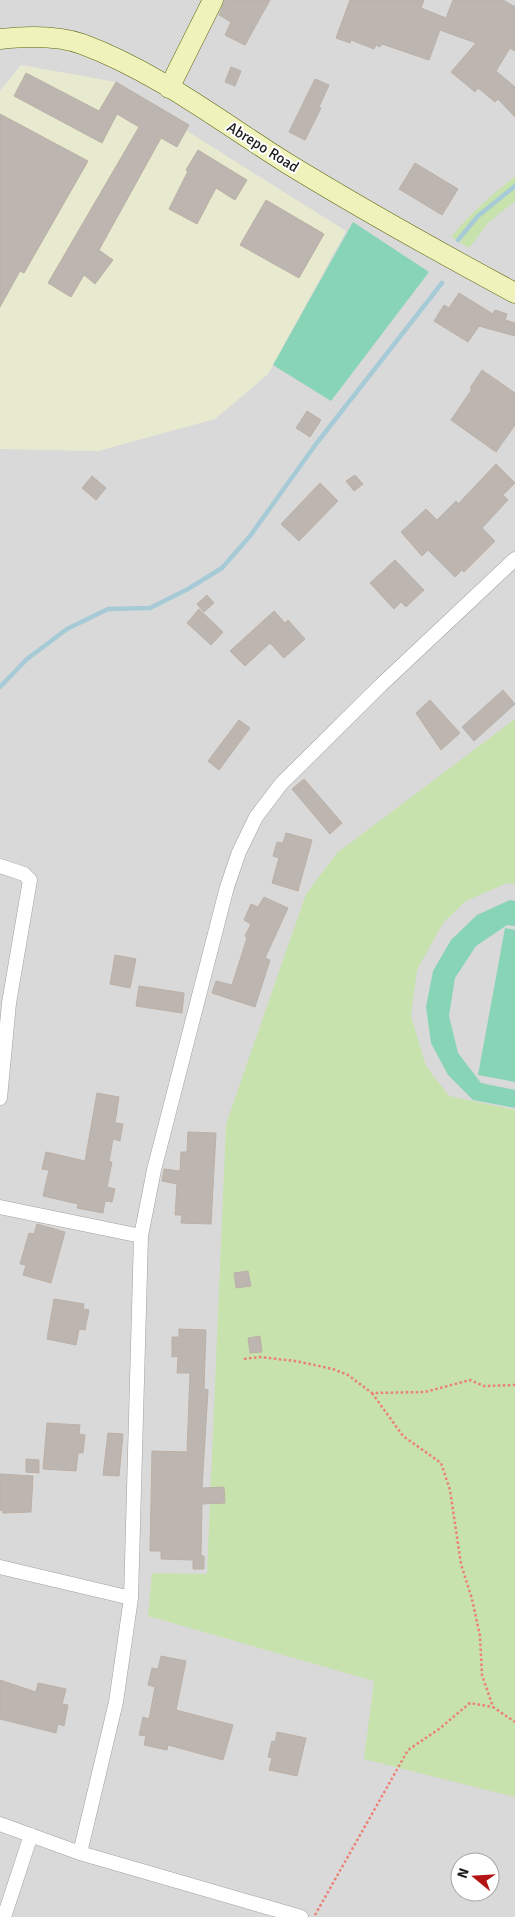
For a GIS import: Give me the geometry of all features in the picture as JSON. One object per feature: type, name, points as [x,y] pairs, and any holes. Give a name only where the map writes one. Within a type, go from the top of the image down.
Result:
[{"type":"main road","points":[[169,88],[213,0]]},
{"type":"main road","name":"Abrepo Road","points":[[0,39],[46,38],[80,44],[124,63],[169,88],[286,162],[515,292]]},
{"type":"street","points":[[80,1853],[116,1702],[131,1598],[141,1236],[154,1170],[227,887],[256,817],[281,784],[312,752],[515,559]]},
{"type":"street","points":[[0,866],[24,874],[30,880],[9,1003],[0,1098]]},
{"type":"street","points":[[0,1207],[141,1236]]},
{"type":"street","points":[[0,1567],[131,1598]]},
{"type":"street","points":[[0,1824],[80,1853],[301,1917]]},
{"type":"street","points":[[4,1917],[31,1836]]},
{"type":"path","points":[[244,1359],[260,1357],[294,1361],[333,1369],[348,1375],[372,1393],[403,1436],[441,1463],[450,1490],[460,1564],[472,1599],[480,1636],[482,1675],[493,1707]]},
{"type":"path","points":[[372,1393],[425,1392],[470,1380],[484,1386],[515,1385]]},
{"type":"path","points":[[314,1917],[408,1750],[439,1729],[470,1703],[493,1707],[515,1722]]},
{"type":"shaded area","points":[[0,0],[515,0],[515,1917],[0,1917]]},
{"type":"green space","points":[[21,65],[116,82],[189,125],[187,131],[346,231],[268,374],[215,419],[98,451],[0,449],[0,91]]},
{"type":"green space","points":[[515,176],[515,201],[489,222],[469,248],[451,237],[473,213]]},
{"type":"green space","points":[[353,222],[429,272],[331,401],[273,365]]},
{"type":"green space","points":[[515,719],[515,884],[507,883],[466,901],[443,923],[417,970],[411,1016],[426,1066],[449,1096],[515,1110],[515,1797],[364,1759],[374,1681],[148,1616],[152,1573],[207,1574],[226,1124],[306,894],[337,853]]},
{"type":"green space","points":[[510,900],[515,901],[515,926],[507,925],[476,946],[455,978],[449,1016],[458,1053],[481,1083],[515,1090],[515,1108],[473,1100],[448,1075],[431,1043],[426,1007],[433,971],[451,940],[477,915]]},
{"type":"green space","points":[[505,928],[515,930],[515,1082],[478,1075]]},
{"type":"building","points":[[225,0],[270,0],[245,45],[225,35],[231,22],[219,15]]},
{"type":"building","points":[[350,0],[424,0],[421,8],[446,18],[453,0],[503,0],[515,7],[515,51],[510,48],[496,71],[515,87],[515,117],[498,99],[495,102],[478,88],[475,92],[451,72],[476,43],[440,30],[429,60],[382,44],[380,47],[376,45],[374,49],[351,40],[350,43],[336,38]]},
{"type":"building","points":[[231,67],[241,71],[235,86],[225,82]]},
{"type":"building","points":[[26,73],[99,111],[116,82],[189,125],[177,147],[161,138],[99,250],[113,260],[95,284],[84,275],[71,297],[48,283],[139,127],[117,114],[102,143],[14,96]]},
{"type":"building","points":[[315,79],[329,85],[319,107],[321,108],[305,140],[289,132]]},
{"type":"building","points":[[0,114],[88,161],[24,273],[20,271],[0,307]]},
{"type":"building","points":[[198,150],[247,180],[235,200],[216,188],[197,224],[169,209],[188,171],[186,170]]},
{"type":"building","points":[[415,163],[458,189],[442,215],[399,189]]},
{"type":"building","points":[[266,200],[324,234],[299,278],[240,245]]},
{"type":"building","points":[[459,293],[493,314],[495,310],[507,314],[505,320],[515,323],[515,336],[479,326],[468,342],[434,321],[444,305],[449,308]]},
{"type":"building","points":[[482,370],[515,393],[515,425],[496,452],[451,420],[472,389],[470,388]]},
{"type":"building","points":[[307,411],[321,420],[310,437],[296,428]]},
{"type":"building","points":[[496,464],[515,483],[503,495],[508,500],[482,528],[495,541],[464,572],[462,570],[455,577],[428,550],[422,556],[401,532],[426,509],[437,520],[456,501],[458,504]]},
{"type":"building","points":[[355,475],[363,484],[354,491],[346,481]]},
{"type":"building","points":[[92,476],[106,488],[96,500],[82,488]]},
{"type":"building","points":[[320,483],[338,501],[299,541],[281,524]]},
{"type":"building","points":[[395,560],[424,590],[406,607],[401,602],[394,609],[370,583]]},
{"type":"building","points":[[207,595],[214,603],[204,612],[197,604]]},
{"type":"building","points":[[199,609],[223,632],[211,645],[187,623]]},
{"type":"building","points":[[274,611],[285,623],[288,620],[305,639],[284,658],[270,643],[245,666],[230,651]]},
{"type":"building","points":[[503,690],[515,704],[474,741],[462,727]]},
{"type":"building","points":[[430,700],[460,733],[441,750],[416,713]]},
{"type":"building","points":[[239,720],[250,728],[219,770],[208,761]]},
{"type":"building","points":[[304,779],[342,823],[330,834],[292,789]]},
{"type":"building","points":[[286,833],[312,840],[298,891],[272,883],[279,858],[273,856],[277,842],[283,843]]},
{"type":"building","points":[[264,897],[288,908],[265,958],[270,960],[255,1007],[212,993],[216,981],[232,985],[247,938],[245,936],[251,924],[244,920],[251,904],[258,907]]},
{"type":"building","points":[[115,955],[136,959],[130,988],[110,984]]},
{"type":"building","points":[[139,986],[184,993],[182,1013],[136,1006]]},
{"type":"building","points":[[97,1093],[119,1097],[115,1123],[123,1124],[120,1141],[113,1139],[109,1162],[112,1162],[107,1187],[115,1189],[112,1202],[105,1201],[103,1213],[77,1208],[78,1204],[43,1196],[49,1170],[42,1169],[46,1152],[85,1161]]},
{"type":"building","points":[[188,1132],[216,1133],[211,1224],[181,1223],[182,1215],[175,1215],[177,1184],[162,1181],[164,1169],[180,1171],[181,1152],[187,1152]]},
{"type":"building","points":[[37,1224],[65,1232],[51,1283],[23,1275],[26,1265],[20,1264],[29,1233],[34,1234]]},
{"type":"building","points":[[248,1271],[251,1286],[236,1288],[234,1273]]},
{"type":"building","points":[[54,1299],[84,1304],[83,1309],[89,1310],[85,1330],[79,1329],[76,1345],[47,1339]]},
{"type":"building","points":[[179,1329],[206,1330],[204,1389],[208,1390],[202,1488],[224,1487],[225,1503],[202,1504],[201,1556],[204,1556],[204,1569],[193,1569],[193,1560],[161,1559],[161,1551],[150,1551],[152,1451],[187,1452],[190,1373],[177,1373],[178,1356],[172,1357],[172,1337],[179,1337]]},
{"type":"building","points":[[260,1336],[262,1352],[250,1353],[248,1338]]},
{"type":"building","points":[[47,1423],[80,1425],[79,1434],[85,1435],[83,1453],[78,1453],[76,1471],[43,1469]]},
{"type":"building","points":[[108,1433],[123,1434],[119,1476],[103,1475]]},
{"type":"building","points":[[26,1459],[39,1460],[39,1473],[26,1472]]},
{"type":"building","points":[[0,1474],[33,1476],[31,1512],[3,1513],[0,1510]]},
{"type":"building","points":[[161,1656],[186,1661],[176,1710],[233,1725],[223,1760],[168,1745],[167,1750],[144,1745],[146,1736],[139,1735],[143,1717],[149,1719],[155,1687],[148,1685],[152,1668],[158,1669]]},
{"type":"building","points":[[0,1680],[36,1692],[38,1683],[66,1689],[62,1704],[68,1705],[64,1726],[58,1724],[56,1733],[0,1719]]},
{"type":"building","points":[[277,1732],[306,1738],[297,1776],[269,1770],[272,1758],[268,1757],[272,1741],[275,1742]]},
{"type":"waterway","points":[[458,240],[478,216],[515,186]]},
{"type":"waterway","points":[[0,687],[27,659],[67,629],[108,609],[150,608],[188,589],[222,568],[250,536],[316,444],[442,283]]}]
